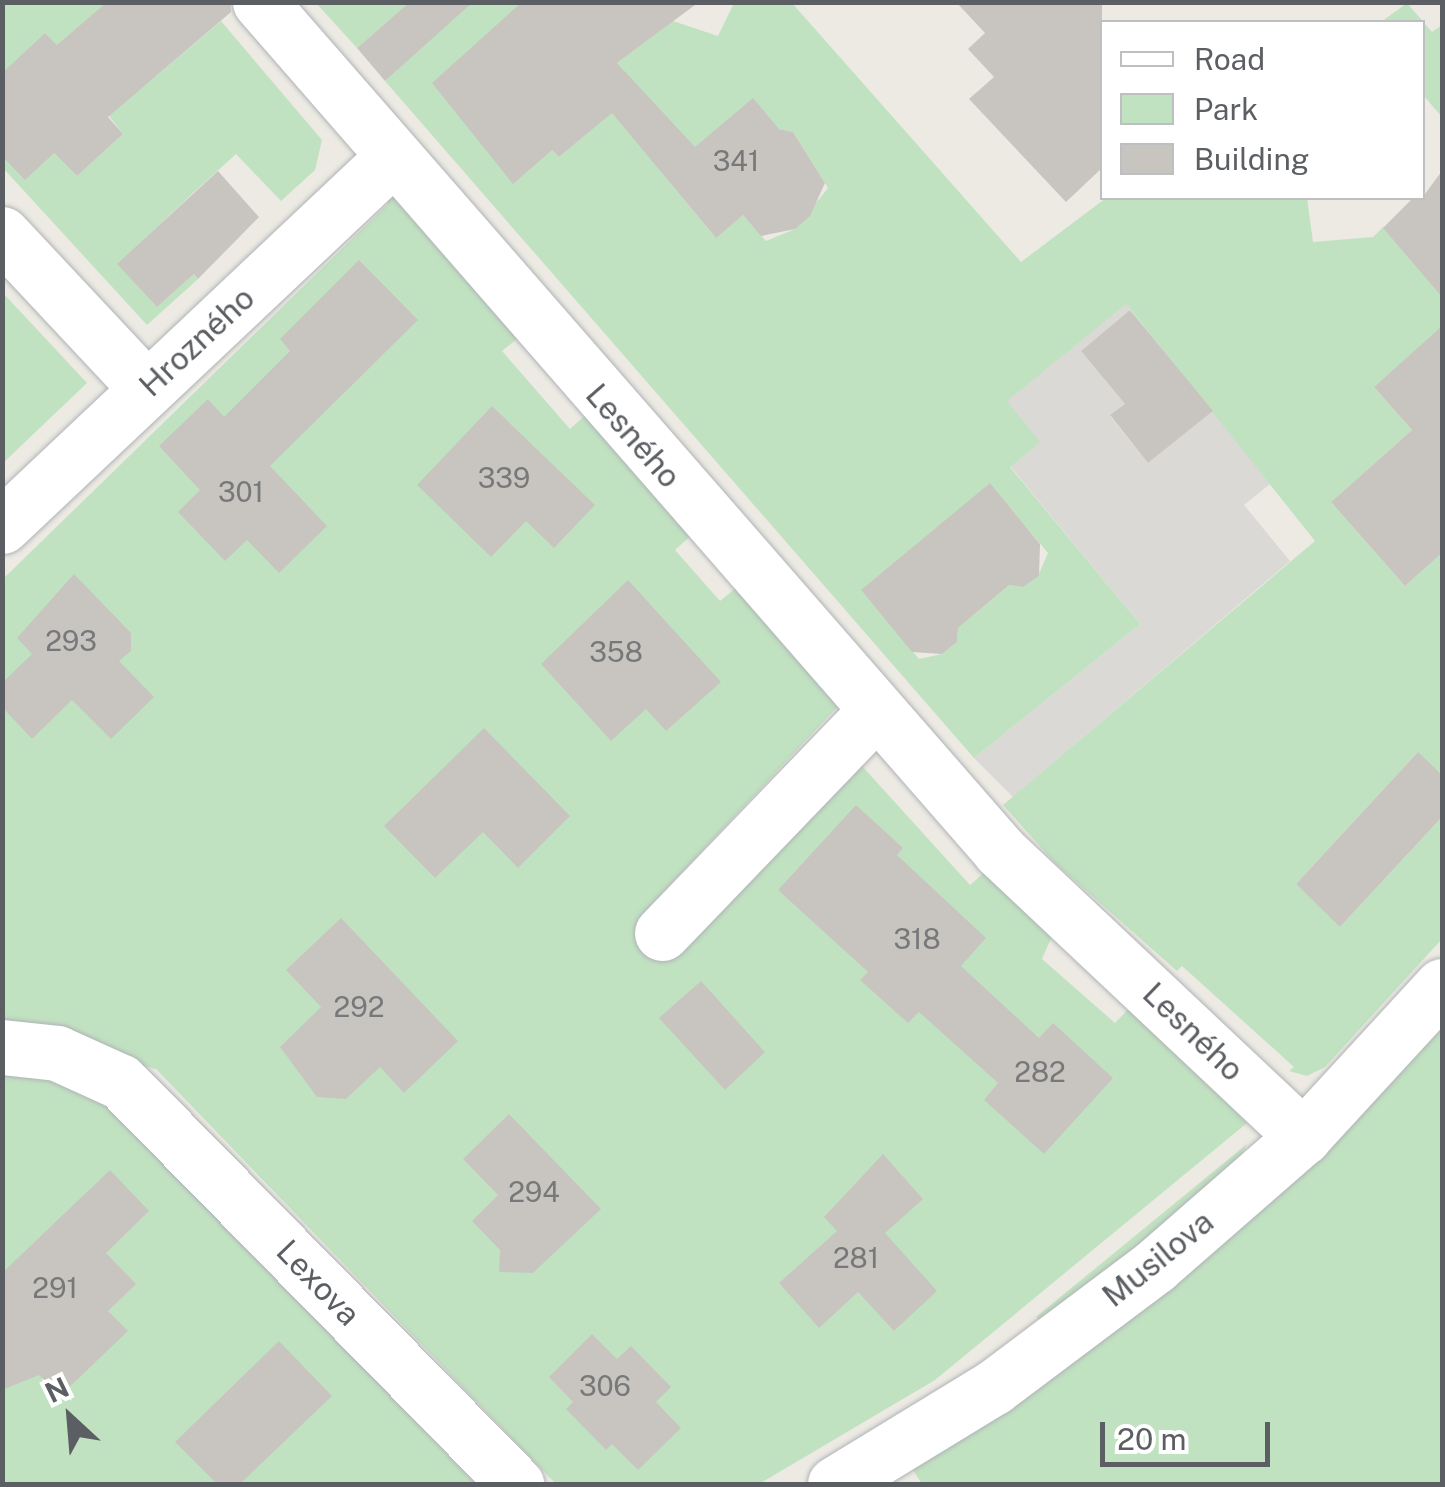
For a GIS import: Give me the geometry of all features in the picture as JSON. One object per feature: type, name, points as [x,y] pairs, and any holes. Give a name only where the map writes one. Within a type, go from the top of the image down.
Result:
[{"type":"street","name":"Lesného","points":[[260,2],[874,713],[1033,886],[1303,1137]]},
{"type":"street","name":"Hrozného","points":[[2,526],[392,158]]},
{"type":"street","points":[[2,234],[147,389]]},
{"type":"street","points":[[662,933],[874,713]]},
{"type":"street","name":"Musilova","points":[[835,1484],[994,1387],[1155,1266],[1303,1137],[1442,986]]},
{"type":"street","name":"Lexova","points":[[2,1047],[58,1053],[128,1078],[516,1484]]},
{"type":"shaded area","points":[[1126,303],[1130,310],[1081,351],[1125,404],[1110,416],[1148,463],[1213,411],[1270,484],[1244,505],[1290,561],[1013,797],[974,758],[1140,624],[1010,466],[1006,401]]},
{"type":"green space","points":[[2,3],[107,3],[99,11],[155,77],[221,21],[322,140],[315,170],[281,201],[236,154],[192,194],[118,264],[157,307],[194,274],[198,279],[147,325],[3,168],[3,156],[54,153],[77,176],[123,134],[45,33],[11,65],[3,86]]},
{"type":"green space","points":[[316,3],[522,3],[552,150],[559,157],[640,89],[617,63],[673,21],[718,36],[734,3],[792,3],[1021,262],[1103,200],[1307,200],[1313,242],[1373,237],[1383,227],[1405,253],[1427,235],[1442,253],[1442,342],[1434,334],[1374,387],[1412,430],[1331,502],[1405,586],[1442,553],[1442,775],[1417,753],[1296,884],[1341,926],[1442,817],[1442,939],[1325,1067],[1307,1076],[1289,1071],[1294,1067],[1182,966],[1177,971],[1055,863],[1003,805],[1315,541],[1126,304],[1007,401],[1040,442],[1010,467],[1140,624],[974,758],[385,81],[426,43],[399,12],[357,48]],"holes":[[[779,129],[793,132],[828,188],[795,229],[766,241],[743,215],[715,237],[663,174]],[[990,484],[1048,553],[1038,576],[1023,587],[1009,585],[958,628],[957,642],[942,654],[919,659],[862,591]]]},
{"type":"green space","points":[[1407,3],[1422,20],[1384,20]]},
{"type":"green space","points":[[1425,24],[1432,32],[1442,25],[1442,117],[1425,97]]},
{"type":"green space","points":[[385,187],[517,339],[502,351],[570,429],[591,410],[695,532],[675,550],[720,601],[741,584],[840,704],[637,920],[676,958],[862,766],[970,885],[985,872],[1052,936],[1042,959],[1115,1023],[1132,1005],[1247,1123],[935,1380],[759,1484],[556,1484],[156,1069],[135,1064],[95,1089],[476,1484],[3,1484],[3,579],[388,204]]},
{"type":"green space","points":[[3,293],[87,383],[3,463]]},
{"type":"green space","points":[[1442,1021],[1442,1484],[922,1484],[911,1467]]},
{"type":"green space","points":[[1247,1144],[1233,1170],[1048,1327],[1036,1317]]},
{"type":"building","points":[[107,2],[230,2],[231,12],[108,117],[123,134],[77,176],[54,153],[25,180],[2,156],[2,73],[45,33],[57,45]]},
{"type":"building","points":[[410,2],[473,2],[385,81],[357,48]]},
{"type":"building","points":[[522,2],[699,2],[617,63],[695,147],[753,98],[779,129],[793,132],[825,183],[810,216],[795,229],[761,236],[743,215],[716,238],[612,113],[559,157],[552,150],[513,184],[432,83]]},
{"type":"building","points":[[956,2],[1102,2],[1100,170],[1066,202],[969,99],[994,77],[968,49],[985,33]]},
{"type":"building","points":[[218,171],[259,217],[198,279],[194,274],[157,307],[117,264]]},
{"type":"building","points":[[1442,171],[1442,297],[1383,228],[1411,200],[1425,200],[1425,194]]},
{"type":"building","points":[[359,260],[418,320],[270,466],[327,526],[279,573],[247,540],[225,561],[178,512],[200,490],[159,446],[208,399],[224,417],[290,351],[280,339]]},
{"type":"building","points":[[1130,310],[1213,411],[1148,463],[1110,415],[1125,404],[1081,351]]},
{"type":"building","points":[[1442,326],[1442,553],[1405,586],[1331,502],[1412,430],[1374,387]]},
{"type":"building","points":[[492,406],[595,505],[554,548],[526,521],[491,557],[417,485]]},
{"type":"building","points":[[990,483],[1040,544],[1039,576],[1023,587],[1009,585],[958,628],[957,642],[942,654],[912,652],[861,590]]},
{"type":"building","points":[[74,574],[131,633],[131,651],[119,661],[154,697],[111,739],[72,700],[32,739],[2,707],[2,683],[32,654],[17,638]]},
{"type":"building","points":[[628,580],[721,682],[666,731],[646,709],[611,741],[541,664]]},
{"type":"building","points":[[484,728],[570,816],[518,868],[483,832],[435,878],[384,826]]},
{"type":"building","points":[[1418,752],[1442,775],[1442,817],[1340,927],[1296,884]]},
{"type":"building","points":[[856,805],[903,848],[897,855],[986,938],[961,966],[1039,1038],[1053,1023],[1113,1078],[1044,1154],[984,1100],[998,1083],[919,1012],[908,1023],[860,980],[868,972],[778,890]]},
{"type":"building","points":[[341,918],[458,1041],[404,1093],[380,1067],[346,1099],[317,1097],[280,1047],[321,1007],[286,970]]},
{"type":"building","points":[[701,981],[765,1052],[725,1090],[659,1018]]},
{"type":"building","points":[[509,1114],[601,1209],[533,1273],[499,1272],[500,1250],[472,1221],[498,1195],[463,1159]]},
{"type":"building","points":[[883,1154],[923,1199],[885,1233],[937,1291],[894,1331],[858,1292],[819,1328],[779,1283],[837,1231],[824,1217]]},
{"type":"building","points":[[110,1170],[149,1211],[106,1253],[136,1284],[108,1311],[128,1331],[60,1396],[39,1375],[2,1390],[2,1273]]},
{"type":"building","points":[[592,1334],[617,1359],[631,1346],[671,1387],[656,1402],[681,1428],[638,1470],[612,1444],[606,1450],[566,1409],[573,1402],[549,1377]]},
{"type":"building","points":[[279,1341],[332,1396],[240,1484],[217,1484],[175,1442]]}]
